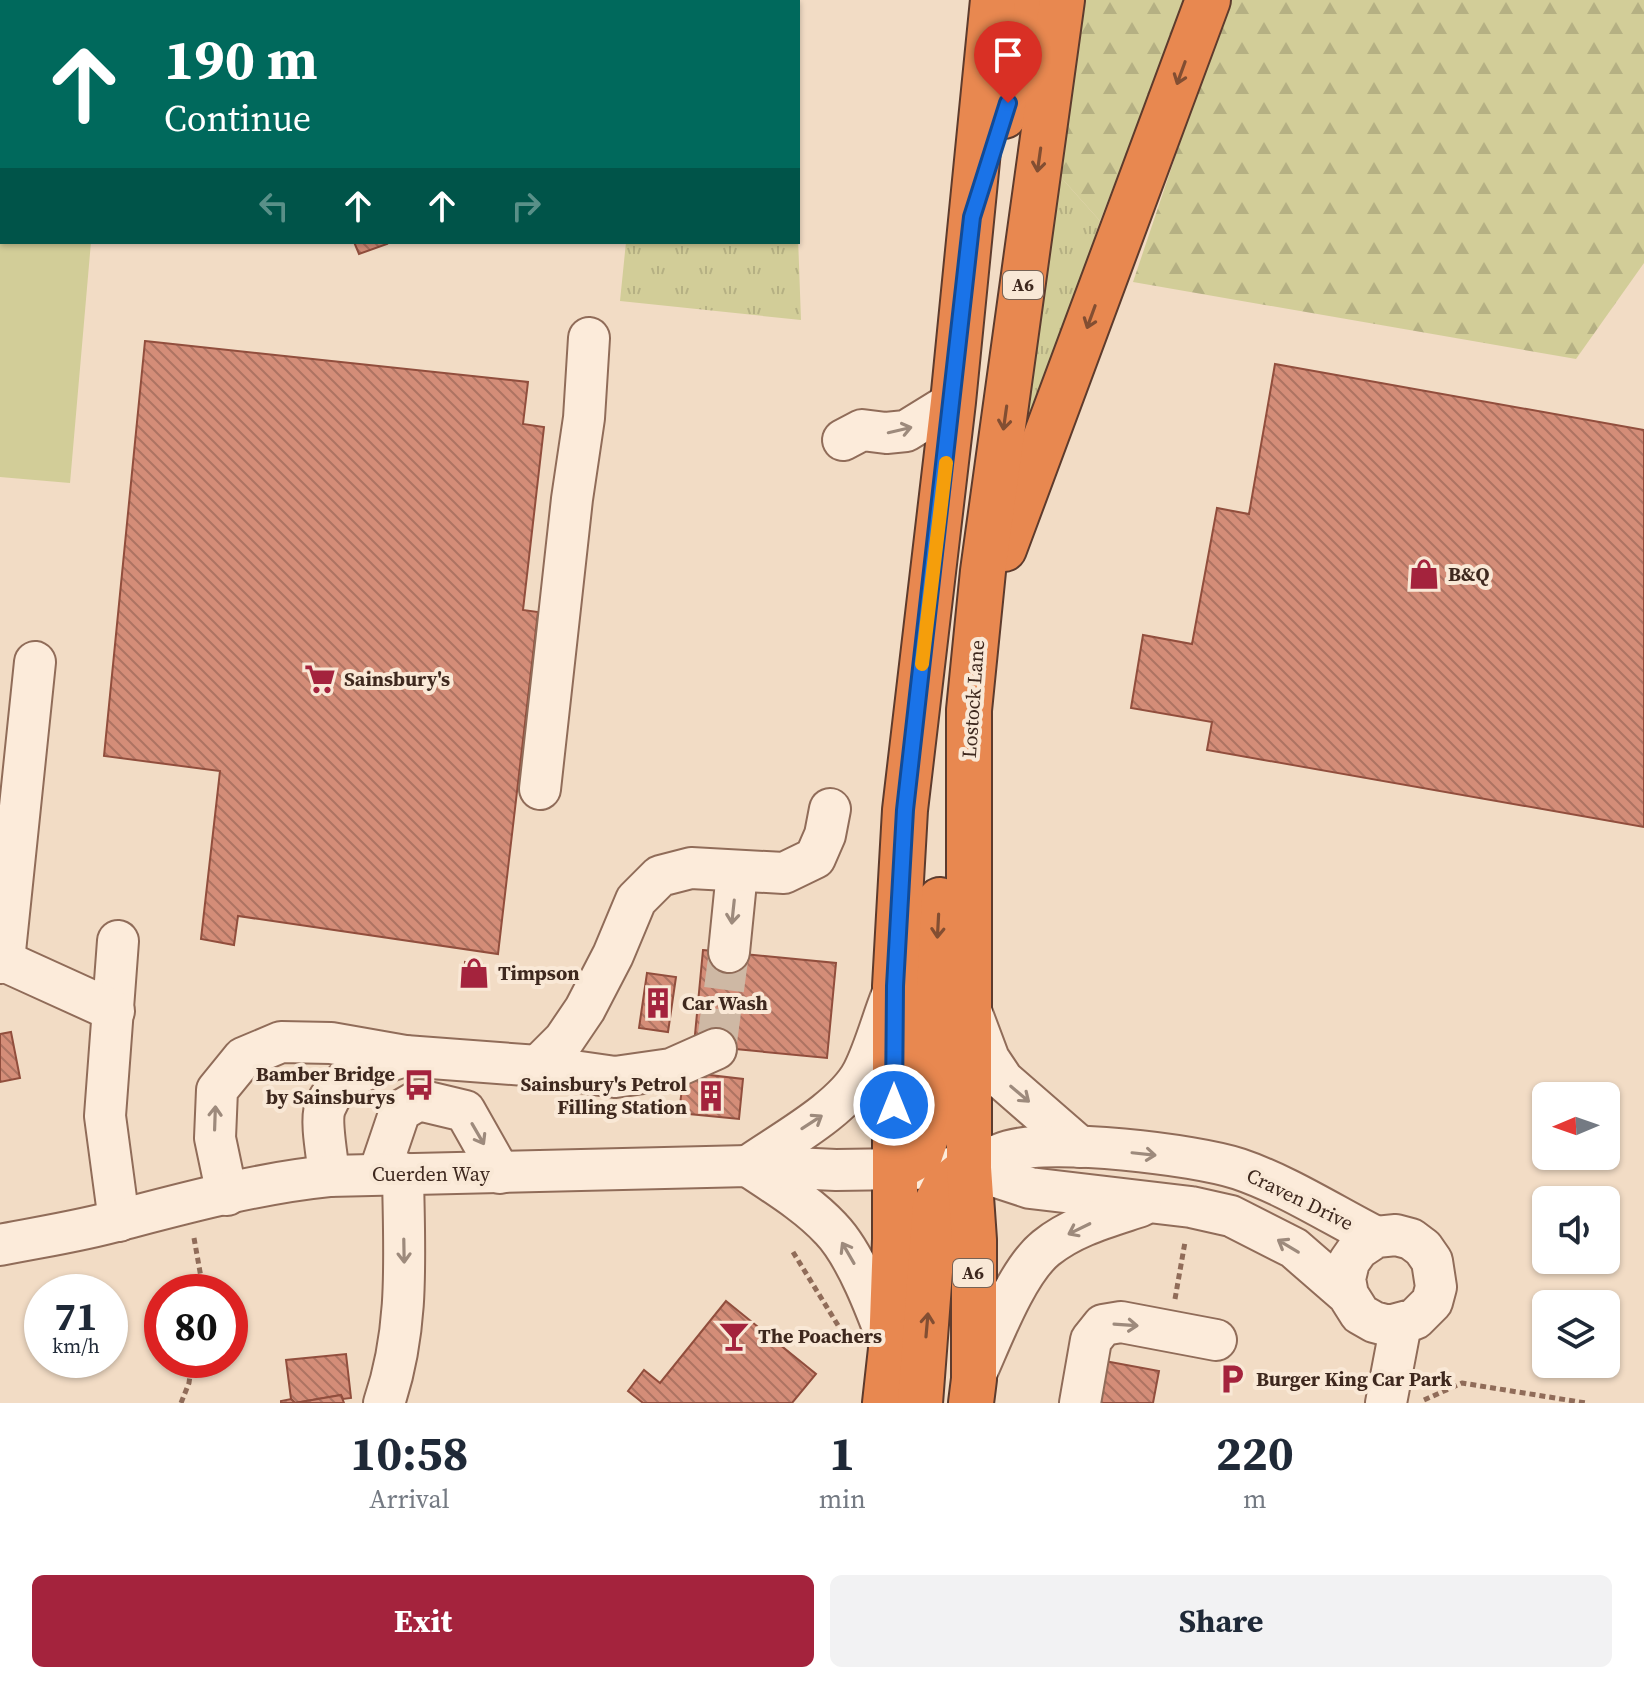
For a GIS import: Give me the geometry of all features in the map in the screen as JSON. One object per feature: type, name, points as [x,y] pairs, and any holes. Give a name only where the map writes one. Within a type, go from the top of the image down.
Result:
[{"type":"highway","points":[[885,1403],[872,1351],[895,1169],[895,986],[905,810],[953,402],[993,0]]},
{"type":"highway","points":[[972,217],[1008,103],[1027,0]]},
{"type":"highway","name":"Lostock Lane","points":[[972,1391],[974,1240],[969,1168],[969,710],[1062,0]]},
{"type":"highway","points":[[979,617],[1208,0]]},
{"type":"highway","points":[[895,1169],[920,1155],[929,1129],[940,890],[969,710]]},
{"type":"highway","points":[[920,1403],[935,1206],[944,1188],[969,1168]]},
{"type":"street","points":[[540,789],[584,418],[589,338]]},
{"type":"street","points":[[843,440],[862,430],[886,433],[906,431],[953,402]]},
{"type":"street","points":[[35,662],[2,962],[114,1011]]},
{"type":"street","points":[[538,1066],[564,1040],[585,1009],[613,955],[636,900],[660,876],[691,868],[784,873],[815,858],[825,835],[830,809]]},
{"type":"street","points":[[729,952],[737,872]]},
{"type":"street","points":[[118,941],[105,1116],[119,1221]]},
{"type":"street","points":[[872,1351],[877,1311],[831,1228],[748,1166],[826,1112],[863,1073],[895,986]]},
{"type":"street","points":[[968,1004],[989,1059],[1003,1080],[1080,1147]]},
{"type":"street","points":[[227,1195],[215,1138],[217,1090],[243,1058],[281,1042],[331,1043],[405,1056],[538,1066],[615,1077],[671,1069],[716,1049]]},
{"type":"street","points":[[329,1176],[324,1108],[361,1069],[405,1056]]},
{"type":"street","points":[[384,1403],[403,1324],[391,1173],[400,1111],[419,1100],[465,1111],[500,1173]]},
{"type":"street","name":"Craven Drive","points":[[969,1168],[1009,1151],[1039,1147],[1080,1147],[1201,1160],[1266,1180],[1376,1237]]},
{"type":"street","name":"Cuerden Way","points":[[0,1245],[119,1221],[290,1180],[329,1176],[748,1166],[969,1168]]},
{"type":"street","points":[[969,1168],[1030,1188],[1191,1207],[1231,1216],[1294,1248],[1348,1295],[1360,1314],[1389,1326],[1415,1319],[1432,1302],[1436,1287],[1432,1261],[1423,1248],[1411,1239],[1396,1235],[1376,1237],[1358,1249],[1349,1262],[1345,1279],[1348,1295]]},
{"type":"street","points":[[972,1391],[1008,1300],[1044,1248],[1081,1226],[1152,1202]]},
{"type":"street","points":[[1080,1403],[1091,1340],[1103,1325],[1121,1322],[1216,1340]]},
{"type":"street","points":[[1386,1403],[1401,1324]]},
{"type":"path","points":[[188,1202],[200,1274]]},
{"type":"path","points":[[1169,1332],[1187,1229]]},
{"type":"path","points":[[793,1252],[872,1351]]},
{"type":"path","points":[[181,1403],[190,1378]]},
{"type":"path","points":[[1419,1403],[1432,1394],[1462,1383],[1546,1400],[1586,1403]]},
{"type":"green space","points":[[1086,0],[1186,0],[1100,221],[1058,174]]},
{"type":"green space","points":[[1228,0],[1644,0],[1644,263],[1576,359],[1133,282]]},
{"type":"green space","points":[[1058,174],[1100,221],[1026,447],[1017,446]]},
{"type":"green space","points":[[0,244],[91,244],[70,483],[0,477]]},
{"type":"green space","points":[[626,244],[798,244],[801,320],[620,301]]},
{"type":"building","points":[[355,244],[387,244],[359,254]]},
{"type":"building","name":"Sainsbury's","points":[[145,341],[528,382],[523,424],[544,427],[523,610],[538,612],[498,954],[238,916],[234,945],[201,939],[220,771],[104,756]]},
{"type":"building","name":"B&Q","points":[[1275,364],[1644,430],[1644,827],[1207,750],[1212,722],[1131,708],[1143,635],[1192,644],[1217,508],[1249,514]]},
{"type":"building","points":[[703,950],[836,963],[827,1058],[694,1045]]},
{"type":"building","name":"Timpson","points":[[465,962],[485,965],[483,983],[464,981]]},
{"type":"building","name":"Car Wash","points":[[647,973],[676,977],[668,1032],[639,1028]]},
{"type":"building","points":[[11,1032],[20,1078],[0,1082],[0,1034]]},
{"type":"building","name":"Sainsbury's Petrol Filling Station","points":[[684,1072],[743,1079],[739,1119],[679,1113]]},
{"type":"building","name":"The Poachers","points":[[726,1301],[816,1374],[792,1403],[643,1403],[628,1391],[644,1370],[660,1383]]},
{"type":"building","points":[[346,1354],[351,1398],[343,1399],[341,1395],[295,1403],[291,1399],[286,1360]]},
{"type":"building","points":[[1094,1359],[1159,1371],[1153,1403],[1086,1403]]},
{"type":"building","points":[[341,1395],[344,1403],[295,1403]]},
{"type":"tunnel","points":[[716,1049],[729,952]]},
{"type":"slow traffic","points":[[922,664],[946,463]]},
{"type":"place","name":"B&Q","points":[[1424,574]]},
{"type":"place","name":"Sainsbury's","points":[[320,679]]},
{"type":"place","name":"Timpson","points":[[474,973]]},
{"type":"place","name":"Car Wash","points":[[658,1003]]},
{"type":"place","name":"Bamber Bridge by Sainsburys","points":[[419,1085]]},
{"type":"place","name":"Sainsbury's Petrol Filling Station","points":[[711,1096]]},
{"type":"place","name":"The Poachers","points":[[734,1336]]},
{"type":"place","name":"Burger King Car Park","points":[[1232,1379]]},
{"type":"route","points":[[894,1105],[895,986],[905,810],[972,217],[1008,103]]}]
